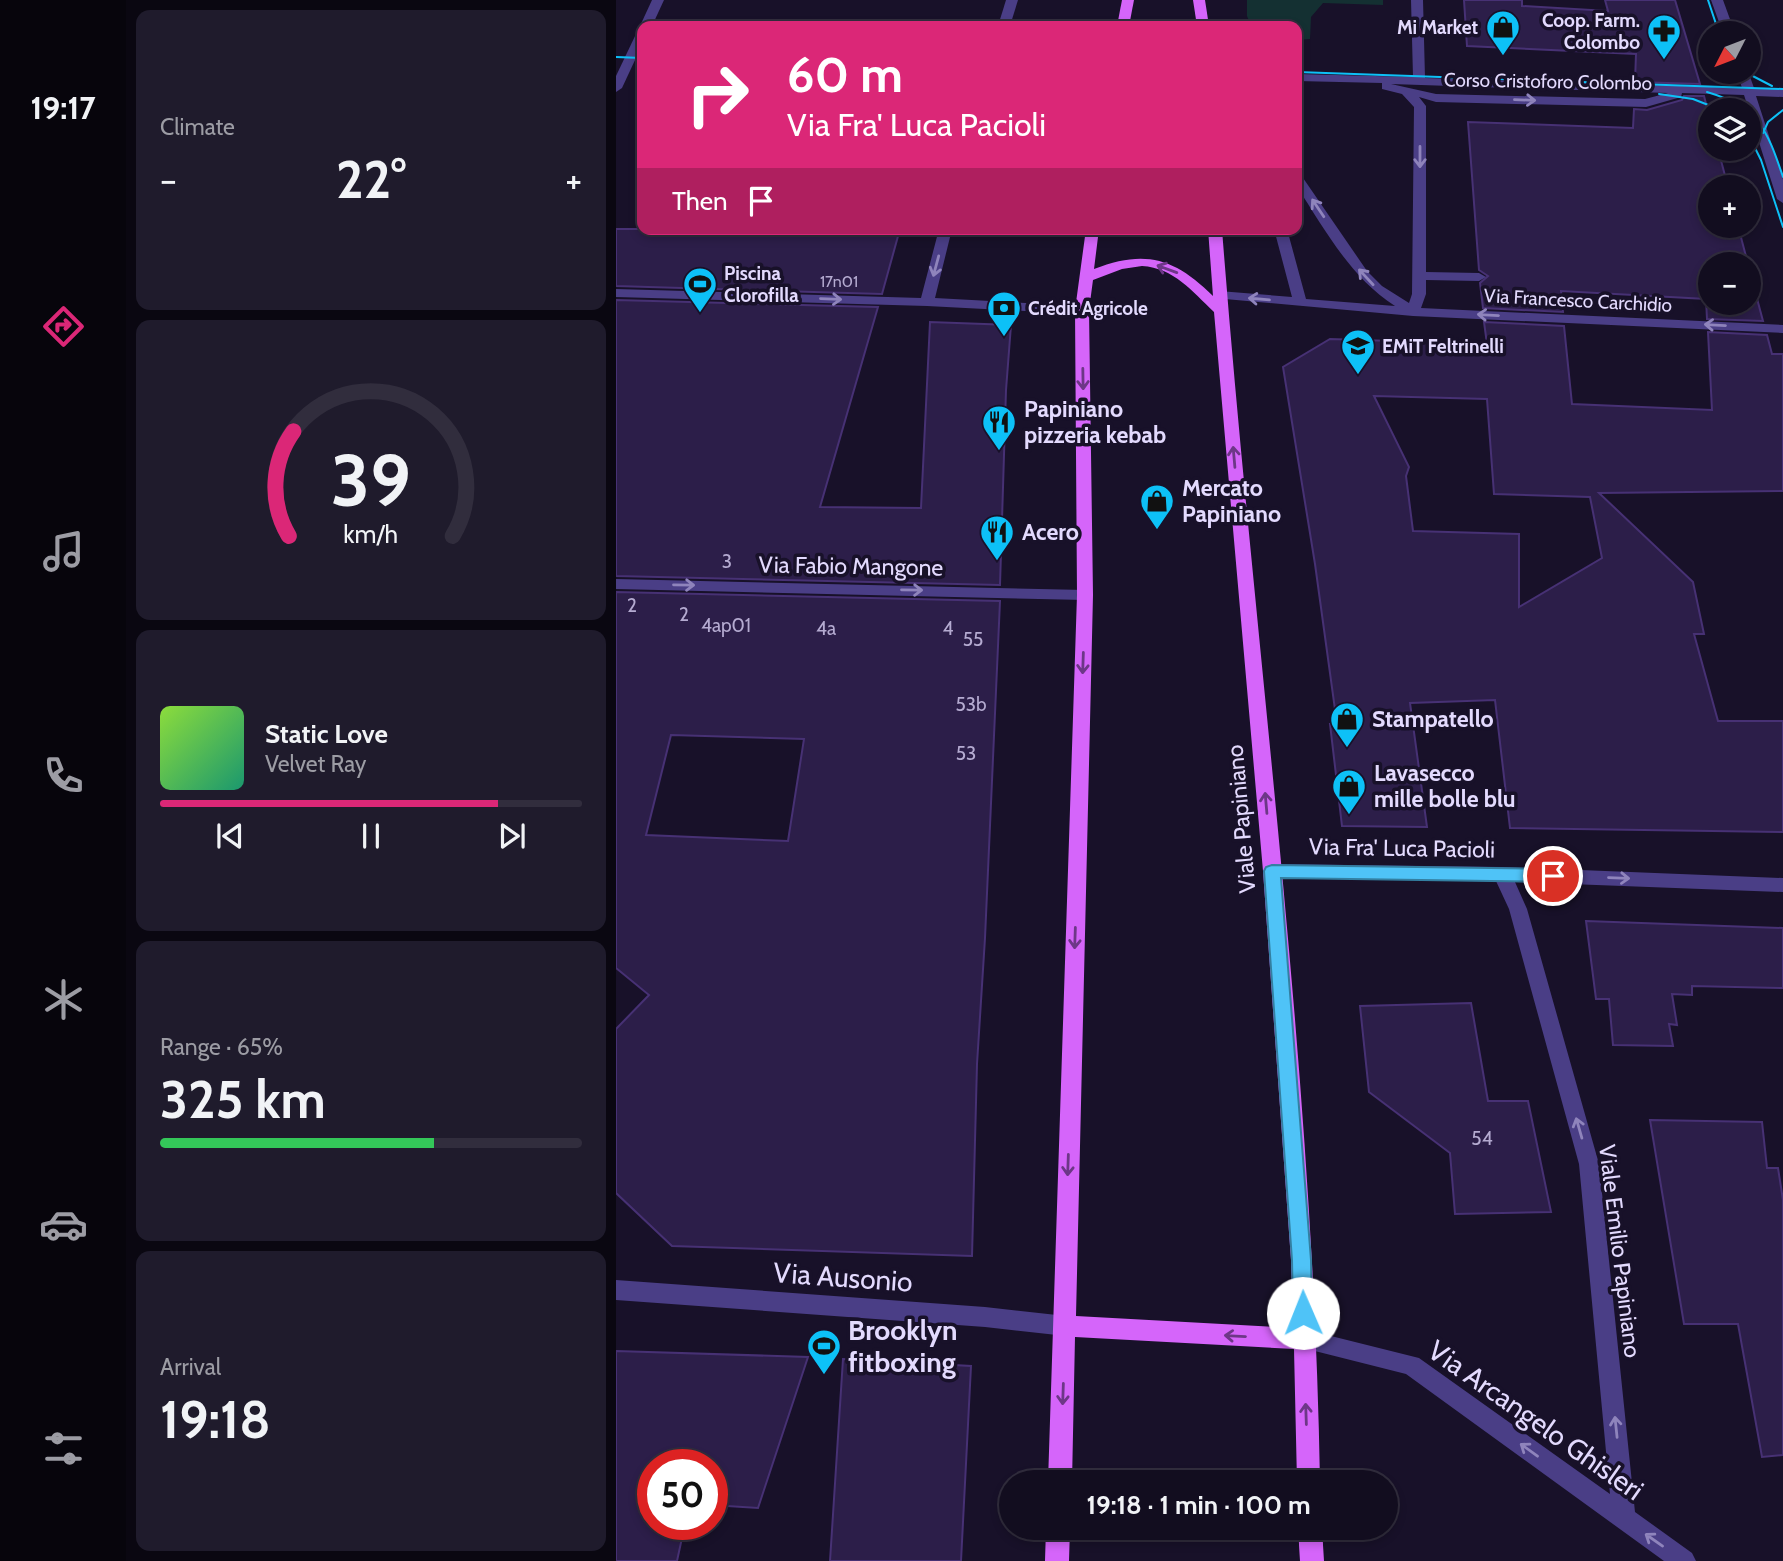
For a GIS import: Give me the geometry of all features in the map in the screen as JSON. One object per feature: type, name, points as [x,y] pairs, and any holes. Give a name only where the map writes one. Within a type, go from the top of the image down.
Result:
[{"type":"main road","points":[[1124,21],[1128,0]]},
{"type":"main road","points":[[1199,0],[1202,21]]},
{"type":"main road","points":[[1060,1470],[1085,595],[1082,310],[1092,235]]},
{"type":"main road","name":"Viale Papiniano","points":[[1215,235],[1272,871],[1301,1260],[1308,1470]]},
{"type":"main road","points":[[1087,278],[1123,263],[1164,265],[1220,303]]},
{"type":"main road","points":[[1066,1326],[1303,1339]]},
{"type":"main road","points":[[1057,1561],[1058,1540]]},
{"type":"main road","points":[[1311,1540],[1312,1561]]},
{"type":"street","points":[[648,21],[658,0]]},
{"type":"street","points":[[1006,21],[1012,0]]},
{"type":"street","points":[[1417,0],[1419,81]]},
{"type":"street","points":[[1717,0],[1724,21]]},
{"type":"street","points":[[616,54],[637,54]]},
{"type":"street","points":[[616,88],[637,54]]},
{"type":"street","points":[[1302,77],[1362,79]]},
{"type":"street","points":[[1302,84],[1311,78]]},
{"type":"street","name":"Corso Cristoforo Colombo","points":[[1362,79],[1782,93]]},
{"type":"street","name":"Corso Cristoforo Colombo","points":[[1362,79],[1408,93],[1436,98],[1646,103],[1686,90]]},
{"type":"street","points":[[1747,84],[1776,159],[1783,199]]},
{"type":"street","points":[[1302,185],[1362,274],[1377,289],[1413,312],[1419,294],[1420,106],[1408,93]]},
{"type":"street","points":[[926,302],[944,235]]},
{"type":"street","points":[[1282,235],[1300,302]]},
{"type":"street","points":[[1419,276],[1479,277]]},
{"type":"street","points":[[616,293],[926,302],[1082,310]]},
{"type":"street","name":"Via Francesco Carchidio","points":[[1220,303],[1300,302],[1413,312],[1783,329]]},
{"type":"street","name":"Via Fabio Mangone","points":[[616,584],[1085,595]]},
{"type":"street","name":"Via Fra' Luca Pacioli","points":[[1272,871],[1502,874],[1783,885]]},
{"type":"street","name":"Viale Emilio Papiniano","points":[[1502,874],[1518,909],[1588,1164],[1624,1519]]},
{"type":"street","name":"Via Ausonio","points":[[616,1290],[985,1317],[1066,1326]]},
{"type":"street","name":"Via Arcangelo Ghisleri","points":[[1303,1339],[1411,1365],[1684,1561]]},
{"type":"green space","points":[[1247,0],[1383,0],[1383,5],[1323,3],[1311,17],[1310,39],[1302,40],[1302,21],[1249,21]]},
{"type":"building","points":[[1464,0],[1522,0],[1522,6],[1608,11],[1605,0],[1675,0],[1698,84],[1635,82],[1636,54],[1467,46]]},
{"type":"building","points":[[1684,96],[1704,96],[1698,98],[1698,161],[1721,161],[1725,175],[1698,175],[1698,238],[1741,238],[1745,252],[1698,252],[1698,299],[1561,291],[1563,312],[1483,308],[1480,283],[1488,276],[1479,270],[1468,122],[1633,128],[1634,109],[1647,110],[1682,100]]},
{"type":"building","points":[[616,229],[637,229],[637,235],[898,235],[882,294],[616,286]]},
{"type":"building","points":[[616,300],[878,307],[820,507],[921,508],[930,322],[1011,325],[1006,390],[1000,585],[616,576]]},
{"type":"building","points":[[1761,314],[1763,321],[1707,319],[1707,315]]},
{"type":"building","points":[[1484,322],[1564,326],[1572,404],[1712,410],[1708,332],[1767,335],[1772,354],[1783,354],[1783,491],[1599,493],[1693,582],[1704,634],[1694,634],[1718,721],[1783,721],[1783,832],[1510,828],[1495,700],[1410,703],[1427,827],[1342,826],[1330,724],[1337,724],[1315,564],[1283,367],[1330,339],[1487,344]],"holes":[[[1374,396],[1487,399],[1494,494],[1590,497],[1602,558],[1519,607],[1519,534],[1413,531],[1406,476],[1409,467]]]},
{"type":"building","points":[[616,592],[1000,601],[977,1064],[972,1256],[672,1246],[616,1193],[616,1029],[649,995],[616,968]],"holes":[[[671,735],[804,739],[788,841],[646,835]]]},
{"type":"building","points":[[1586,921],[1783,928],[1783,988],[1692,986],[1692,995],[1672,994],[1677,1025],[1669,1024],[1673,1046],[1613,1045],[1609,999],[1596,999]]},
{"type":"building","points":[[1471,1003],[1488,1101],[1528,1101],[1551,1212],[1455,1214],[1450,1153],[1369,1092],[1360,1006]]},
{"type":"building","points":[[1650,1120],[1762,1122],[1767,1168],[1778,1168],[1783,1200],[1783,1455],[1762,1457],[1738,1324],[1684,1324]]},
{"type":"building","points":[[616,1351],[808,1357],[758,1508],[728,1506],[728,1449],[637,1449],[637,1540],[682,1540],[677,1561],[616,1561]]},
{"type":"building","points":[[843,1359],[971,1366],[961,1561],[830,1561]]},
{"type":"tram line","points":[[1708,0],[1715,21]]},
{"type":"tram line","points":[[616,57],[637,58]]},
{"type":"tram line","points":[[1302,72],[1783,89]]},
{"type":"tram line","points":[[1761,80],[1772,86]]},
{"type":"tram line","points":[[1707,92],[1738,105],[1758,122],[1764,131]]},
{"type":"tram line","points":[[1659,94],[1698,101]]},
{"type":"tram line","points":[[1764,131],[1768,122],[1783,110]]},
{"type":"tram line","points":[[1764,131],[1783,177]]},
{"type":"tram line","points":[[1761,160],[1783,227]]},
{"type":"place","name":"Mi Market","points":[[1503,57]]},
{"type":"place","name":"Coop. Farm. Colombo","points":[[1664,61]]},
{"type":"place","name":"Piscina Clorofilla","points":[[700,314]]},
{"type":"place","name":"Crédit Agricole","points":[[1004,338]]},
{"type":"place","name":"EMiT Feltrinelli","points":[[1358,376]]},
{"type":"place","name":"Papiniano pizzeria kebab","points":[[999,452]]},
{"type":"place","name":"Mercato Papiniano","points":[[1157,531]]},
{"type":"place","name":"Acero","points":[[997,562]]},
{"type":"place","name":"Stampatello","points":[[1347,749]]},
{"type":"place","name":"Lavasecco mille bolle blu","points":[[1349,816]]},
{"type":"place","name":"Brooklyn fitboxing","points":[[824,1376]]},
{"type":"route","points":[[1303,1313],[1272,871],[1553,876]]}]
